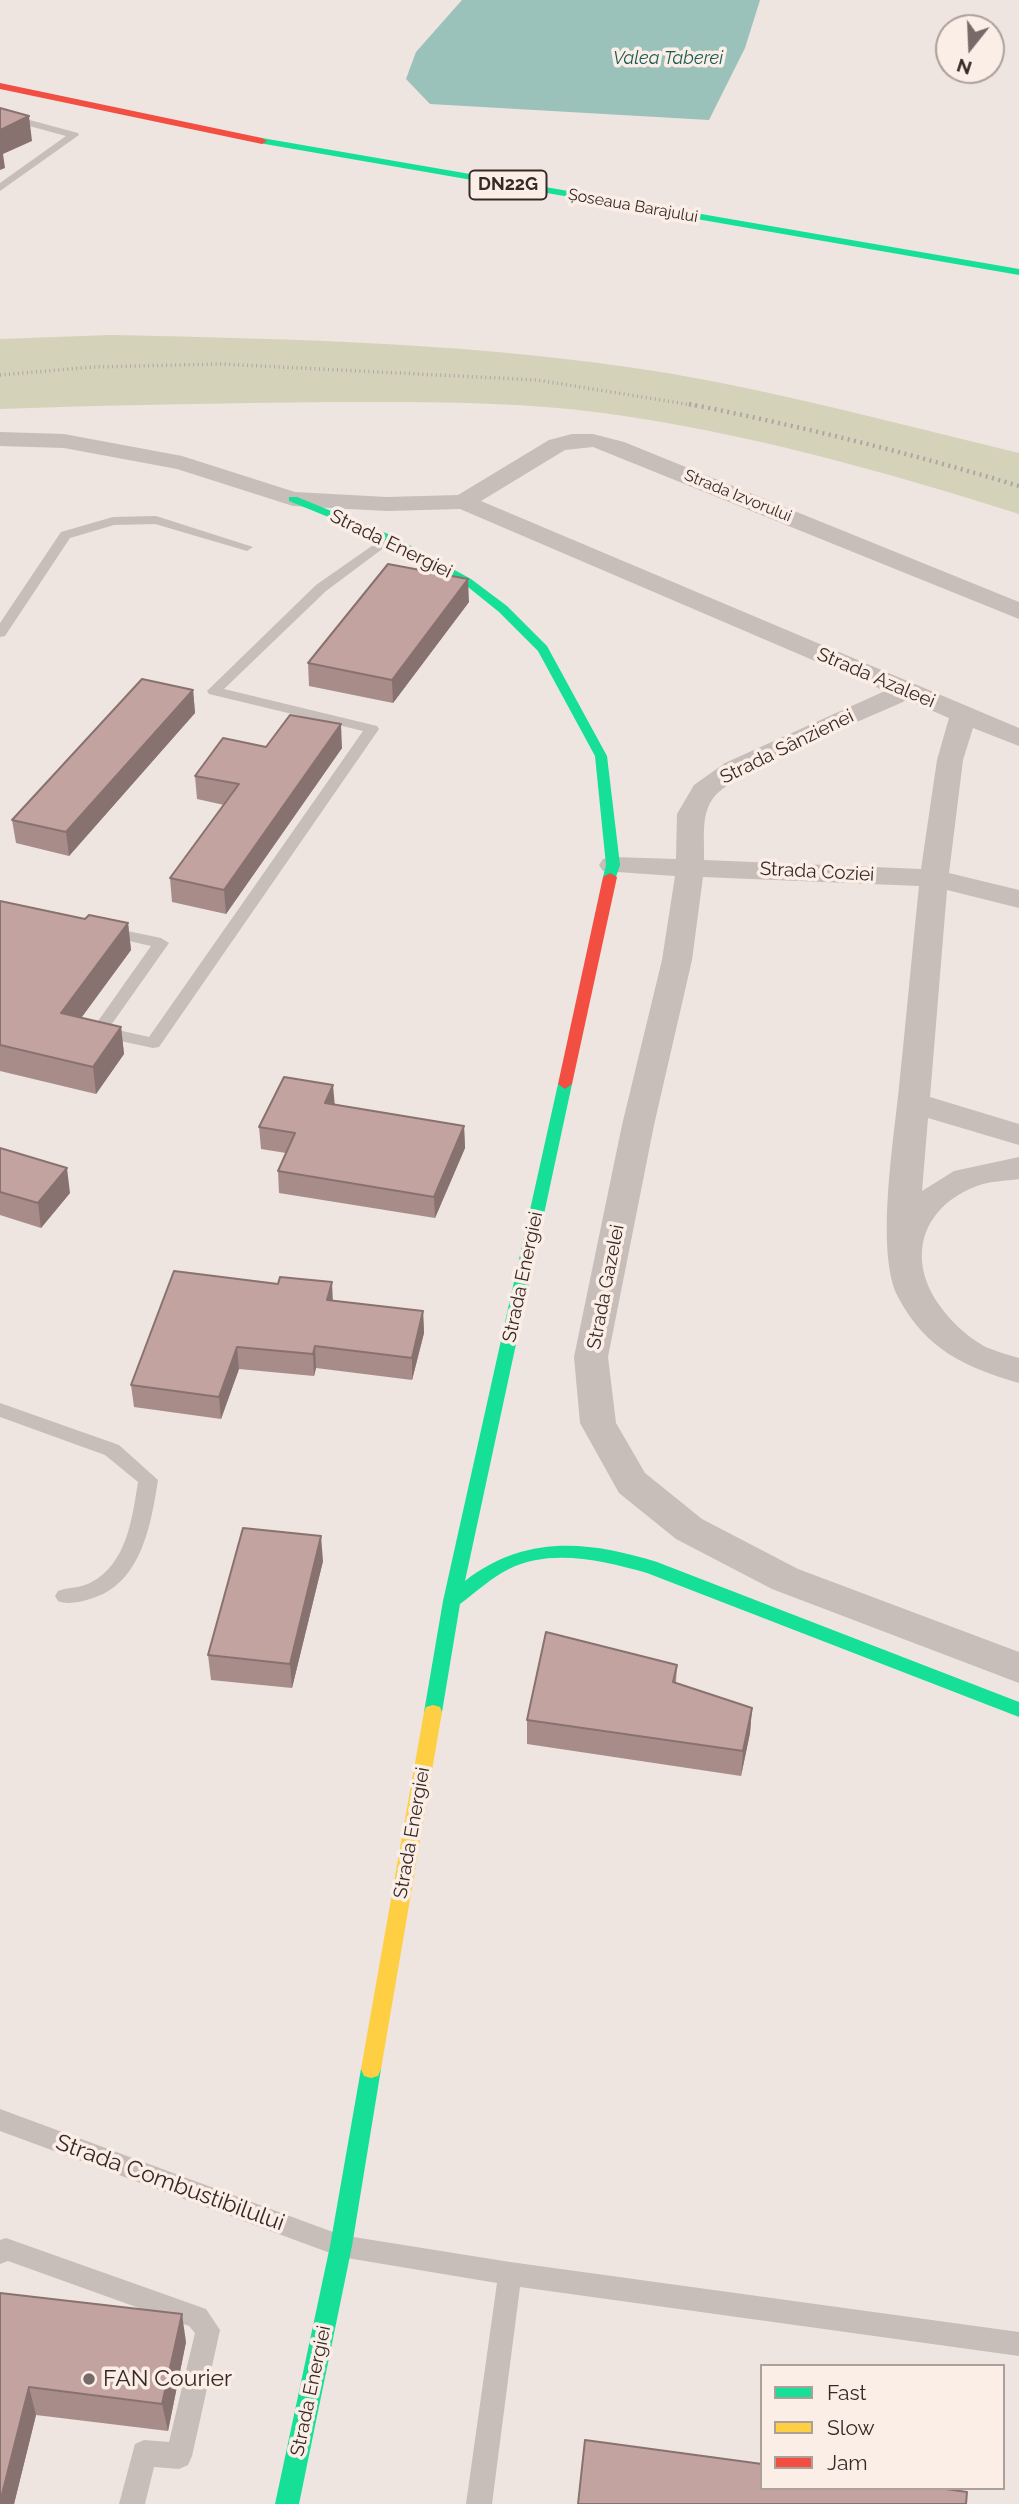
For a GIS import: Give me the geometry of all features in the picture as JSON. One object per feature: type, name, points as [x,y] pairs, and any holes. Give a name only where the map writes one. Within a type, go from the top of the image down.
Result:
[{"type":"main road","name":"Șoseaua Barajului","points":[[0,86],[364,160],[1019,272]]},
{"type":"main road","name":"Strada Energiei","points":[[288,2504],[341,2246],[452,1601],[613,865],[601,756],[542,649],[503,608],[467,581],[388,538],[293,499]]},
{"type":"main road","points":[[452,1601],[505,1563],[548,1550],[595,1552],[651,1567],[1019,1710]]},
{"type":"street","name":"Strada Energiei","points":[[0,439],[64,441],[182,463],[293,499]]},
{"type":"street","name":"Strada Izvorului","points":[[463,502],[557,445],[572,439],[587,439],[616,447],[1019,611]]},
{"type":"street","name":"Strada Azaleei","points":[[293,499],[387,504],[463,502],[1019,738]]},
{"type":"street","name":"Strada Sânzienei","points":[[690,867],[691,814],[700,797],[716,780],[906,691]]},
{"type":"street","points":[[962,716],[950,760],[934,878],[906,1184],[905,1268],[914,1296],[936,1326],[974,1356],[1019,1371]]},
{"type":"street","points":[[950,760],[958,754],[982,747],[1019,750]]},
{"type":"street","name":"Strada Coziei","points":[[613,865],[934,878],[1019,899]]},
{"type":"street","name":"Strada Gazelei","points":[[690,867],[677,960],[638,1125],[591,1357],[598,1423],[632,1482],[689,1529],[785,1579],[1019,1668]]},
{"type":"street","points":[[915,1103],[1019,1135]]},
{"type":"street","points":[[907,1236],[922,1208],[940,1189],[992,1171],[1019,1168]]},
{"type":"lane","points":[[0,114],[74,135],[0,188]]},
{"type":"lane","points":[[0,633],[65,535],[113,521],[156,520],[247,547]]},
{"type":"lane","points":[[94,929],[160,943],[99,1031],[153,1043],[372,729],[214,691],[321,588],[388,538]]},
{"type":"lane","points":[[0,1410],[112,1450],[148,1480],[141,1528],[120,1572],[95,1591],[65,1596]]},
{"type":"lane","name":"Strada Combustibilului","points":[[0,2120],[341,2246],[510,2274],[1019,2344]]},
{"type":"lane","points":[[0,2253],[6,2249],[197,2317],[208,2330],[179,2456],[144,2453],[132,2504]]},
{"type":"lane","points":[[479,2504],[510,2274]]},
{"type":"shaded area","points":[[111,335],[320,341],[459,349],[598,363],[711,381],[1019,453],[1019,514],[813,454],[656,421],[570,409],[468,403],[367,402],[0,409],[0,339]]},
{"type":"water","name":"Valea Taberei","points":[[462,0],[760,0],[745,48],[709,120],[430,104],[406,79],[416,52]]},
{"type":"building","points":[[0,108],[29,116],[0,130]]},
{"type":"building","points":[[388,564],[468,579],[392,680],[308,663]]},
{"type":"building","points":[[142,679],[193,690],[66,832],[12,820]]},
{"type":"building","points":[[290,715],[341,724],[224,890],[170,878],[239,784],[195,776],[223,738],[266,747]]},
{"type":"building","points":[[0,901],[85,919],[89,915],[128,923],[61,1013],[121,1027],[93,1067],[0,1045]]},
{"type":"building","points":[[284,1077],[333,1085],[325,1103],[464,1126],[434,1197],[278,1171],[295,1133],[259,1127]]},
{"type":"building","points":[[0,1148],[67,1168],[38,1203],[0,1192]]},
{"type":"building","points":[[174,1271],[278,1284],[280,1277],[332,1282],[327,1300],[423,1311],[412,1358],[315,1346],[313,1354],[237,1347],[219,1397],[131,1385]]},
{"type":"building","points":[[243,1528],[321,1536],[290,1664],[208,1655]]},
{"type":"building","points":[[546,1632],[677,1665],[673,1682],[752,1708],[743,1751],[527,1720]]},
{"type":"building","name":"FAN Courier","points":[[0,2293],[182,2314],[162,2404],[29,2387],[0,2502]]},
{"type":"building","points":[[585,2440],[760,2464],[760,2490],[967,2492],[966,2504],[578,2504]]},
{"type":"railway","points":[[0,375],[93,367],[221,364],[537,380],[698,406]]},
{"type":"railway","points":[[689,404],[855,441],[1019,486]]},
{"type":"traffic: fast","points":[[262,141],[1019,272]]},
{"type":"traffic: fast","points":[[293,499],[389,538],[467,581],[503,609],[543,649],[601,756],[613,865],[610,877]]},
{"type":"traffic: fast","points":[[433,1712],[452,1601],[565,1084]]},
{"type":"traffic: fast","points":[[452,1601],[492,1571],[524,1557],[560,1552],[596,1554],[651,1567],[1019,1710]]},
{"type":"traffic: fast","points":[[287,2504],[341,2246],[371,2069]]},
{"type":"traffic: slow","points":[[371,2069],[433,1712]]},
{"type":"traffic: jam","points":[[0,86],[262,141]]},
{"type":"traffic: jam","points":[[565,1084],[610,877]]},
{"type":"place","name":"FAN Courier","points":[[89,2379]]}]
